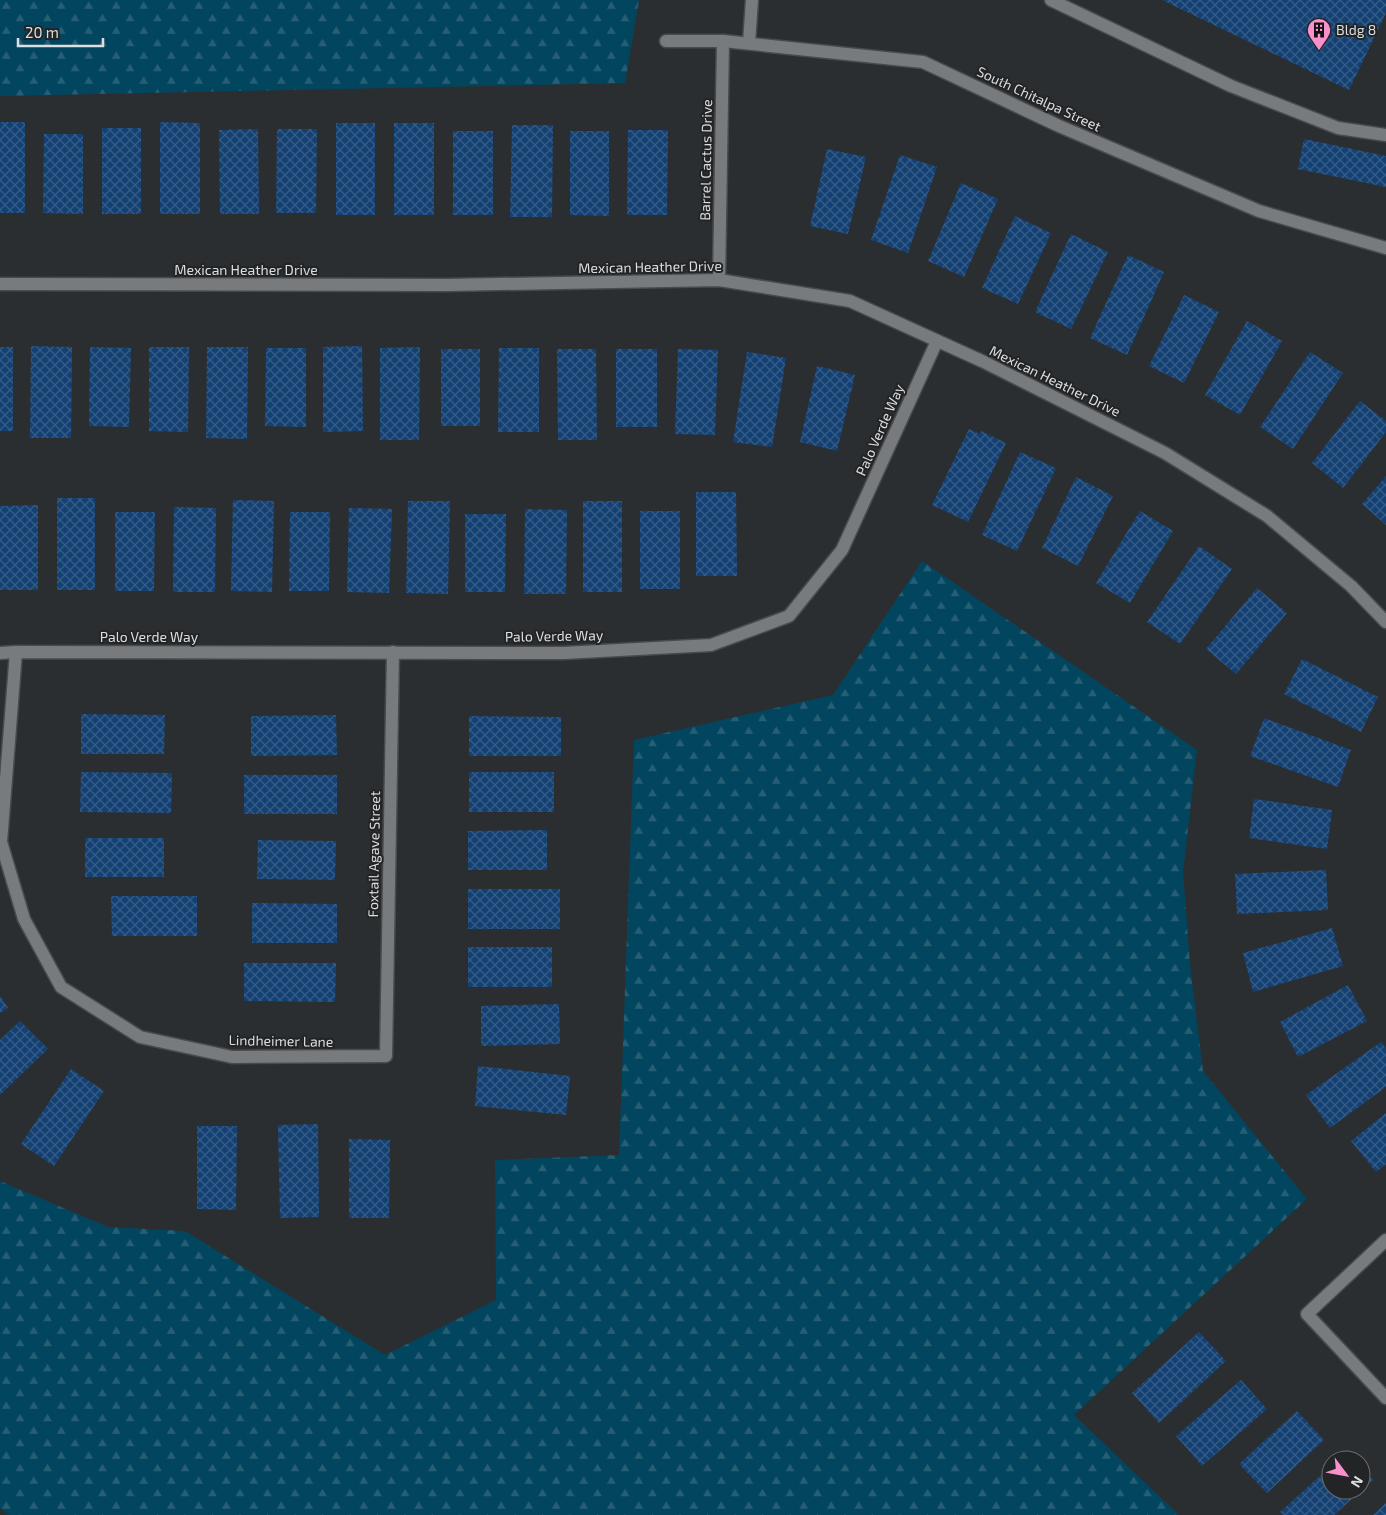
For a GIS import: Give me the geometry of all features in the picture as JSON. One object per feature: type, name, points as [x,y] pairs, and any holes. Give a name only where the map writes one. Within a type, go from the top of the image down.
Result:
[{"type":"street","points":[[749,43],[752,0]]},
{"type":"street","points":[[1051,0],[1230,86],[1338,128],[1386,135]]},
{"type":"street","name":"South Chitalpa Street","points":[[666,41],[749,43],[923,62],[1060,126],[1258,211],[1386,248]]},
{"type":"street","name":"Barrel Cactus Drive","points":[[719,280],[723,41]]},
{"type":"street","name":"Mexican Heather Drive","points":[[0,284],[448,286],[719,280],[850,301],[936,340],[1165,453],[1259,511],[1351,586],[1386,622]]},
{"type":"street","name":"Palo Verde Way","points":[[0,653],[564,653],[710,645],[790,616],[842,550],[936,340]]},
{"type":"street","name":"Lindheimer Lane","points":[[16,652],[2,842],[24,919],[61,987],[140,1037],[232,1057],[386,1056]]},
{"type":"street","name":"Foxtail Agave Street","points":[[386,1056],[393,652]]},
{"type":"street","points":[[1386,1240],[1307,1314],[1386,1398]]},
{"type":"green space","points":[[0,0],[639,0],[625,83],[0,96]]},
{"type":"green space","points":[[922,561],[1197,750],[1183,872],[1190,965],[1203,1071],[1307,1199],[1074,1415],[1179,1515],[9,1515],[0,1508],[0,1181],[108,1227],[185,1231],[385,1355],[496,1300],[495,1160],[619,1155],[634,740],[833,695]]},
{"type":"building","name":"Bldg 8","points":[[1162,0],[1386,0],[1386,13],[1349,90]]},
{"type":"building","points":[[0,122],[25,122],[25,213],[0,213]]},
{"type":"building","points":[[160,122],[200,123],[200,214],[160,214]]},
{"type":"building","points":[[336,123],[375,123],[375,215],[336,215]]},
{"type":"building","points":[[394,123],[434,123],[434,215],[394,215]]},
{"type":"building","points":[[512,125],[553,125],[552,217],[510,217]]},
{"type":"building","points":[[102,128],[141,128],[141,214],[102,214]]},
{"type":"building","points":[[258,129],[259,214],[220,214],[219,130]]},
{"type":"building","points":[[277,129],[317,129],[316,213],[276,213]]},
{"type":"building","points":[[628,130],[668,130],[667,215],[627,215]]},
{"type":"building","points":[[453,131],[493,131],[493,215],[453,215]]},
{"type":"building","points":[[570,131],[609,131],[609,216],[570,215]]},
{"type":"building","points":[[44,134],[83,134],[83,214],[43,213]]},
{"type":"building","points":[[1304,139],[1386,156],[1386,187],[1298,169]]},
{"type":"building","points":[[827,149],[866,157],[848,234],[810,226]]},
{"type":"building","points":[[900,155],[937,167],[908,253],[871,240]]},
{"type":"building","points":[[961,183],[998,199],[964,277],[928,261]]},
{"type":"building","points":[[1015,216],[1051,233],[1018,304],[982,288]]},
{"type":"building","points":[[1071,234],[1108,252],[1071,329],[1035,312]]},
{"type":"building","points":[[1128,255],[1164,272],[1127,355],[1090,338]]},
{"type":"building","points":[[1184,295],[1219,312],[1184,383],[1149,366]]},
{"type":"building","points":[[1247,321],[1282,341],[1240,415],[1205,395]]},
{"type":"building","points":[[31,346],[72,347],[71,438],[30,438]]},
{"type":"building","points":[[362,346],[363,431],[323,432],[323,347]]},
{"type":"building","points":[[0,347],[13,347],[13,431],[0,431]]},
{"type":"building","points":[[90,347],[131,348],[129,427],[89,426]]},
{"type":"building","points":[[149,347],[189,347],[188,432],[149,431]]},
{"type":"building","points":[[207,347],[248,347],[247,439],[206,438]]},
{"type":"building","points":[[420,347],[419,440],[380,440],[380,348]]},
{"type":"building","points":[[266,348],[306,348],[306,427],[265,426]]},
{"type":"building","points":[[499,348],[539,348],[539,432],[498,432]]},
{"type":"building","points":[[441,349],[480,349],[480,426],[441,426]]},
{"type":"building","points":[[557,349],[596,349],[597,440],[558,440]]},
{"type":"building","points":[[616,349],[657,349],[657,427],[616,427]]},
{"type":"building","points":[[678,349],[718,350],[715,435],[675,434]]},
{"type":"building","points":[[747,352],[786,358],[772,447],[733,442]]},
{"type":"building","points":[[1310,352],[1343,373],[1293,449],[1260,427]]},
{"type":"building","points":[[817,366],[855,375],[837,451],[800,442]]},
{"type":"building","points":[[1360,401],[1386,421],[1386,432],[1343,488],[1312,463]]},
{"type":"building","points":[[969,429],[980,434],[981,431],[1006,443],[968,522],[932,505]]},
{"type":"building","points":[[1020,452],[1056,468],[1017,551],[982,535]]},
{"type":"building","points":[[1386,476],[1386,525],[1362,504]]},
{"type":"building","points":[[1076,477],[1113,496],[1078,566],[1042,548]]},
{"type":"building","points":[[696,492],[736,492],[737,576],[696,576]]},
{"type":"building","points":[[57,498],[95,498],[95,590],[57,590]]},
{"type":"building","points":[[233,500],[274,501],[272,592],[231,591]]},
{"type":"building","points":[[408,501],[450,501],[448,594],[406,593]]},
{"type":"building","points":[[583,501],[622,501],[622,592],[583,592]]},
{"type":"building","points":[[38,505],[38,590],[0,590],[0,506]]},
{"type":"building","points":[[174,507],[216,508],[215,592],[173,592]]},
{"type":"building","points":[[349,508],[392,509],[389,593],[347,592]]},
{"type":"building","points":[[525,509],[567,510],[566,594],[524,594]]},
{"type":"building","points":[[640,511],[680,511],[680,589],[640,589]]},
{"type":"building","points":[[1140,511],[1173,531],[1130,603],[1096,583]]},
{"type":"building","points":[[115,512],[155,512],[154,591],[115,591]]},
{"type":"building","points":[[290,512],[330,512],[329,591],[289,591]]},
{"type":"building","points":[[465,514],[506,514],[505,592],[465,592]]},
{"type":"building","points":[[1199,546],[1232,569],[1180,644],[1147,622]]},
{"type":"building","points":[[1257,588],[1287,613],[1236,674],[1206,649]]},
{"type":"building","points":[[1302,659],[1378,697],[1361,732],[1284,694]]},
{"type":"building","points":[[81,714],[165,715],[164,754],[81,754]]},
{"type":"building","points":[[336,715],[337,755],[251,756],[251,716]]},
{"type":"building","points":[[469,716],[561,717],[561,756],[469,756]]},
{"type":"building","points":[[1264,718],[1351,750],[1338,787],[1250,756]]},
{"type":"building","points":[[81,772],[172,773],[171,813],[80,812]]},
{"type":"building","points":[[469,772],[554,772],[554,812],[469,812]]},
{"type":"building","points":[[244,775],[337,775],[337,814],[244,814]]},
{"type":"building","points":[[1254,799],[1332,810],[1327,849],[1249,838]]},
{"type":"building","points":[[547,830],[547,870],[468,870],[468,831]]},
{"type":"building","points":[[85,838],[164,838],[164,877],[85,877]]},
{"type":"building","points":[[258,840],[336,841],[335,880],[257,879]]},
{"type":"building","points":[[1326,870],[1328,910],[1237,914],[1235,874]]},
{"type":"building","points":[[468,889],[560,889],[560,929],[468,929]]},
{"type":"building","points":[[111,896],[197,896],[197,936],[112,936]]},
{"type":"building","points":[[252,903],[337,904],[337,943],[252,943]]},
{"type":"building","points":[[1332,928],[1343,966],[1253,992],[1243,953]]},
{"type":"building","points":[[468,947],[552,947],[552,987],[468,987]]},
{"type":"building","points":[[244,963],[336,963],[335,1002],[244,1001]]},
{"type":"building","points":[[1348,985],[1367,1021],[1298,1057],[1280,1022]]},
{"type":"building","points":[[0,996],[8,1008],[0,1013]]},
{"type":"building","points":[[559,1004],[560,1044],[481,1046],[481,1006]]},
{"type":"building","points":[[20,1021],[48,1049],[0,1095],[0,1040]]},
{"type":"building","points":[[1381,1042],[1386,1048],[1386,1087],[1330,1128],[1306,1095]]},
{"type":"building","points":[[478,1066],[570,1076],[566,1115],[475,1106]]},
{"type":"building","points":[[71,1069],[104,1091],[54,1166],[21,1144]]},
{"type":"building","points":[[1386,1113],[1386,1164],[1376,1172],[1351,1141]]},
{"type":"building","points":[[318,1124],[319,1217],[280,1218],[278,1125]]},
{"type":"building","points":[[197,1126],[237,1126],[236,1210],[197,1209]]},
{"type":"building","points":[[349,1139],[390,1140],[389,1218],[349,1218]]},
{"type":"building","points":[[1199,1332],[1226,1361],[1159,1423],[1132,1393]]},
{"type":"building","points":[[1241,1380],[1267,1409],[1202,1466],[1176,1436]]},
{"type":"building","points":[[1297,1411],[1324,1440],[1267,1493],[1239,1464]]},
{"type":"building","points":[[1321,1475],[1321,1500],[1351,1500],[1334,1515],[1283,1515],[1280,1512]]},
{"type":"building","points":[[1386,1503],[1386,1515],[1373,1515]]},
{"type":"place","name":"Bldg 8","points":[[1319,51]]}]
